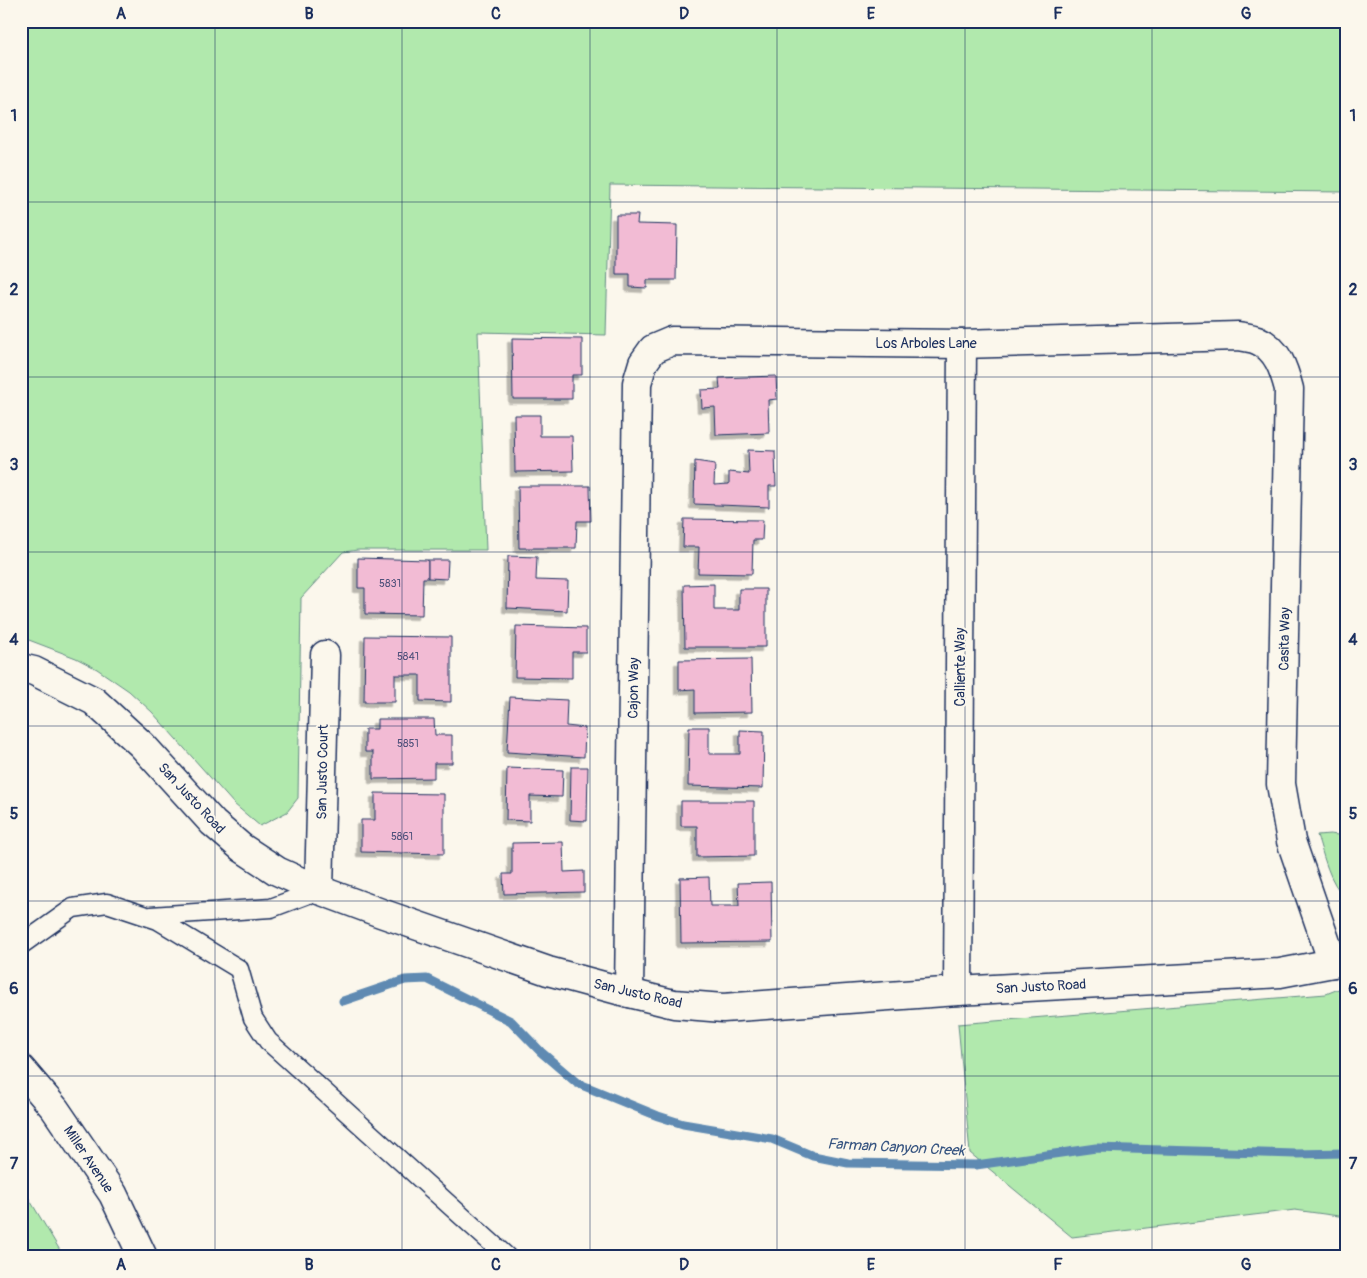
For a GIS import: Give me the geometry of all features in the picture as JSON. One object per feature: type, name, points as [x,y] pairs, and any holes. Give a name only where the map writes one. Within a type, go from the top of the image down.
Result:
[{"type":"street","name":"Los Arboles Lane","points":[[636,383],[643,364],[653,349],[672,341],[962,344],[1238,336]]},
{"type":"street","name":"Casita Way","points":[[1238,336],[1257,340],[1274,352],[1284,369],[1289,389],[1281,784],[1291,841],[1339,959]]},
{"type":"street","name":"Calliente Way","points":[[958,991],[962,344]]},
{"type":"street","name":"Cajon Way","points":[[629,993],[636,383]]},
{"type":"street","name":"San Justo Court","points":[[319,890],[325,655]]},
{"type":"street","name":"San Justo Road","points":[[21,668],[34,671],[94,701],[142,745],[213,823],[242,848],[277,871],[319,890],[548,971],[674,1004],[723,1008],[958,991],[1280,973],[1339,959]]},
{"type":"street","name":"Miller Avenue","points":[[21,1069],[55,1109],[113,1194],[143,1257]]},
{"type":"lane","points":[[148,916],[271,908],[319,890]]},
{"type":"lane","points":[[21,945],[73,908],[107,903],[158,920],[239,969],[253,1018],[268,1041],[507,1257]]},
{"type":"green space","points":[[21,21],[1346,21],[1346,192],[610,185],[606,335],[478,332],[486,550],[358,550],[343,552],[301,598],[298,798],[287,812],[260,826],[234,804],[152,712],[129,691],[97,669],[76,658],[21,637]]},
{"type":"green space","points":[[1317,835],[1346,836],[1346,898],[1331,877]]},
{"type":"green space","points":[[1346,986],[1346,1217],[1295,1210],[1072,1237],[970,1153],[958,1024],[1326,994]]},
{"type":"green space","points":[[22,1187],[64,1257],[21,1257]]},
{"type":"building","points":[[616,215],[638,215],[637,224],[677,225],[676,280],[647,280],[647,288],[630,287],[630,274],[616,274]]},
{"type":"building","points":[[512,338],[582,339],[582,375],[572,375],[572,399],[513,399]]},
{"type":"building","points":[[776,376],[777,399],[768,400],[769,433],[716,435],[715,407],[702,408],[701,390],[720,389],[719,378]]},
{"type":"building","points":[[514,415],[540,415],[540,436],[572,436],[573,471],[515,472]]},
{"type":"building","points":[[748,450],[775,451],[776,486],[769,486],[769,507],[694,504],[695,461],[715,464],[714,485],[729,484],[729,472],[749,474]]},
{"type":"building","points":[[518,486],[590,486],[591,521],[577,521],[576,548],[519,548]]},
{"type":"building","points":[[684,519],[763,520],[762,540],[753,540],[752,574],[698,573],[699,547],[683,547]]},
{"type":"building","points":[[508,556],[537,557],[536,580],[568,581],[567,611],[507,608]]},
{"type":"building","points":[[358,558],[428,560],[428,578],[423,578],[422,615],[365,614],[365,588],[358,588]]},
{"type":"building","points":[[428,560],[448,560],[447,579],[428,578]]},
{"type":"building","points":[[714,584],[714,610],[739,610],[739,589],[766,589],[766,647],[685,647],[684,585]]},
{"type":"building","points":[[516,626],[586,628],[586,652],[572,652],[572,678],[515,677]]},
{"type":"building","points":[[365,636],[451,637],[451,702],[420,701],[420,675],[395,675],[395,702],[364,702]]},
{"type":"building","points":[[751,659],[752,712],[695,713],[695,689],[679,690],[679,660]]},
{"type":"building","points":[[510,697],[567,700],[566,726],[585,728],[584,757],[507,752]]},
{"type":"building","points":[[377,719],[434,719],[435,735],[452,735],[452,763],[434,763],[434,778],[373,779],[373,752],[365,752],[365,729],[377,729]]},
{"type":"building","points":[[689,727],[709,727],[709,754],[740,754],[740,730],[764,731],[763,788],[688,786]]},
{"type":"building","points":[[571,767],[588,767],[587,821],[570,820]]},
{"type":"building","points":[[507,768],[563,770],[562,797],[530,796],[530,821],[506,820]]},
{"type":"building","points":[[375,793],[444,794],[444,854],[361,852],[361,820],[375,820]]},
{"type":"building","points":[[681,801],[754,801],[754,856],[697,857],[697,826],[681,826]]},
{"type":"building","points":[[563,842],[564,872],[584,871],[584,892],[504,894],[503,874],[512,874],[512,843]]},
{"type":"building","points":[[709,877],[710,906],[739,906],[738,883],[771,882],[772,942],[681,943],[680,878]]},
{"type":"waterway","name":"Farman Canyon Creek","points":[[343,1001],[405,980],[427,979],[511,1021],[541,1052],[577,1083],[658,1116],[683,1124],[772,1139],[813,1156],[848,1163],[976,1165],[1096,1148],[1295,1154],[1346,1153]]}]
